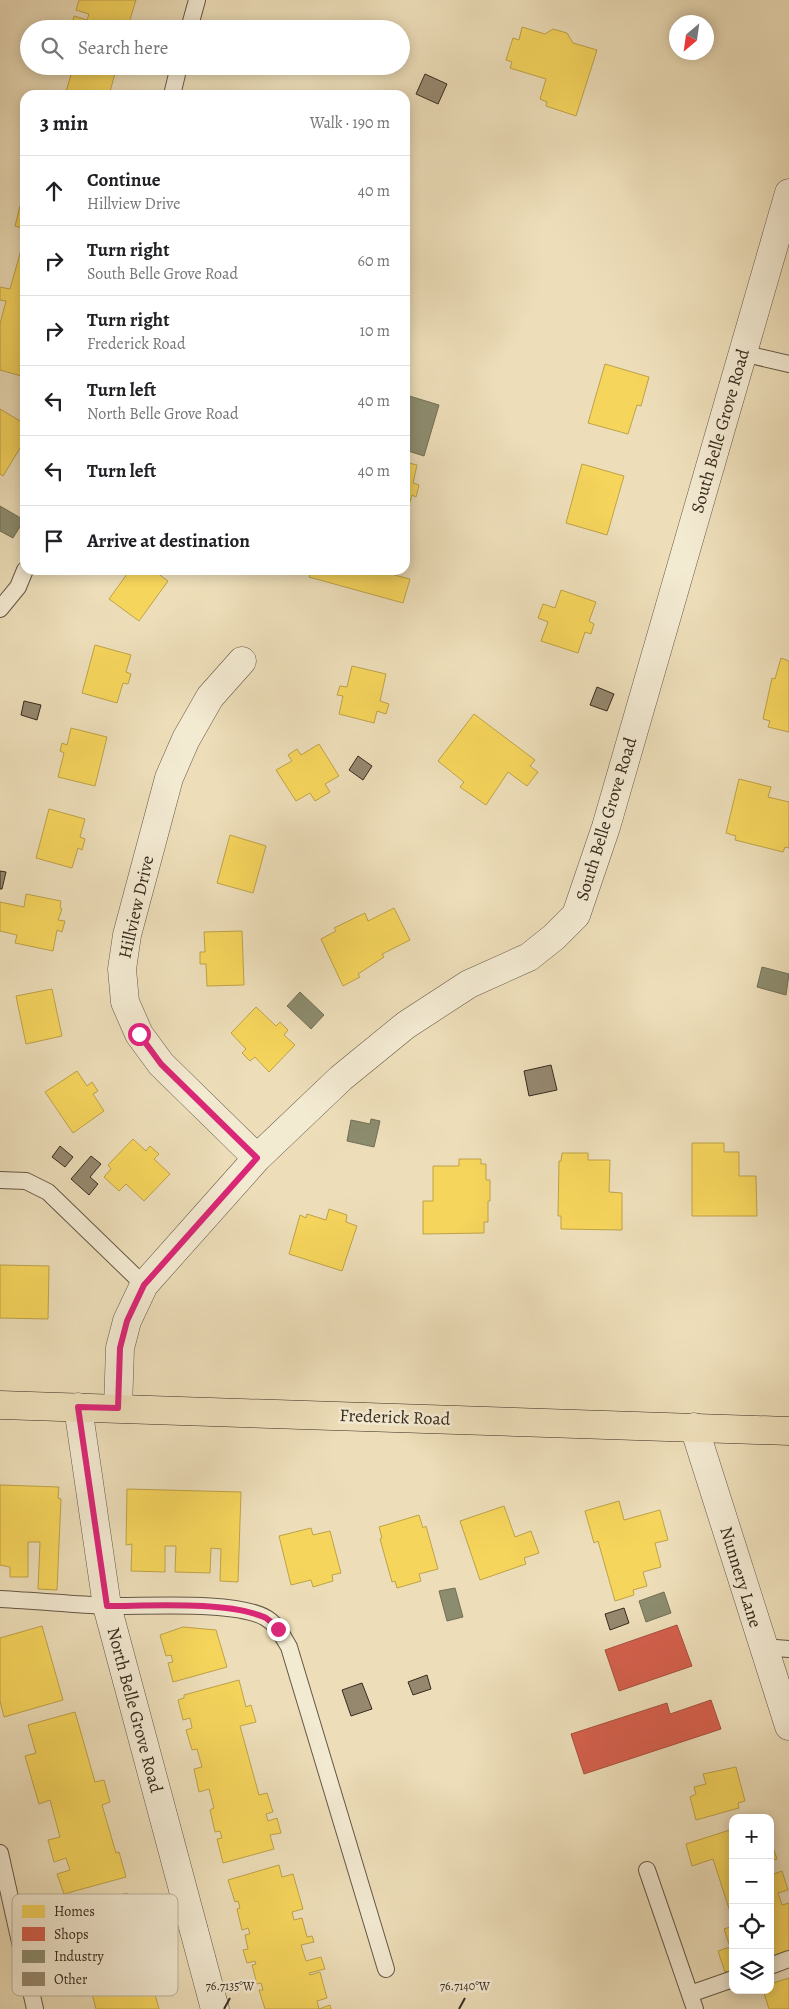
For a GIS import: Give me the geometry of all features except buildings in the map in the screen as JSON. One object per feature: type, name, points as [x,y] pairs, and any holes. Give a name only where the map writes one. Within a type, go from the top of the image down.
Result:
[{"type":"main road","name":"Frederick Road","points":[[0,1405],[789,1431]]},
{"type":"street","name":"South Belle Grove Road","points":[[118,1408],[120,1348],[127,1321],[144,1285],[257,1158],[341,1078],[406,1025],[469,984],[529,957],[554,937],[576,915],[606,827],[789,193]]},
{"type":"street","name":"Hillview Drive","points":[[242,661],[210,698],[186,739],[169,778],[126,935],[122,969],[126,1002],[139,1034],[161,1064],[257,1158]]},
{"type":"street","name":"North Belle Grove Road","points":[[78,1407],[107,1606],[215,2009]]},
{"type":"street","name":"Nunnery Lane","points":[[694,1427],[776,1648],[789,1726]]},
{"type":"lane","points":[[191,20],[197,0]]},
{"type":"lane","points":[[173,90],[177,75]]},
{"type":"lane","points":[[742,354],[789,364]]},
{"type":"lane","points":[[0,609],[18,587],[23,575]]},
{"type":"lane","points":[[0,1180],[26,1181],[48,1192],[144,1285]]},
{"type":"lane","points":[[0,1599],[107,1606],[223,1608],[249,1612],[266,1618],[278,1629],[289,1647],[386,1969]]},
{"type":"lane","points":[[0,1853],[12,1906]]},
{"type":"lane","points":[[647,1870],[693,2001],[729,1981]]},
{"type":"lane","points":[[774,1965],[789,1959]]},
{"type":"lane","points":[[32,1996],[35,2009]]},
{"type":"route","points":[[139,1034],[161,1064],[257,1158],[144,1285],[127,1321],[120,1348],[118,1408],[78,1407],[107,1606],[223,1608],[249,1612],[266,1618],[278,1629]]}]
